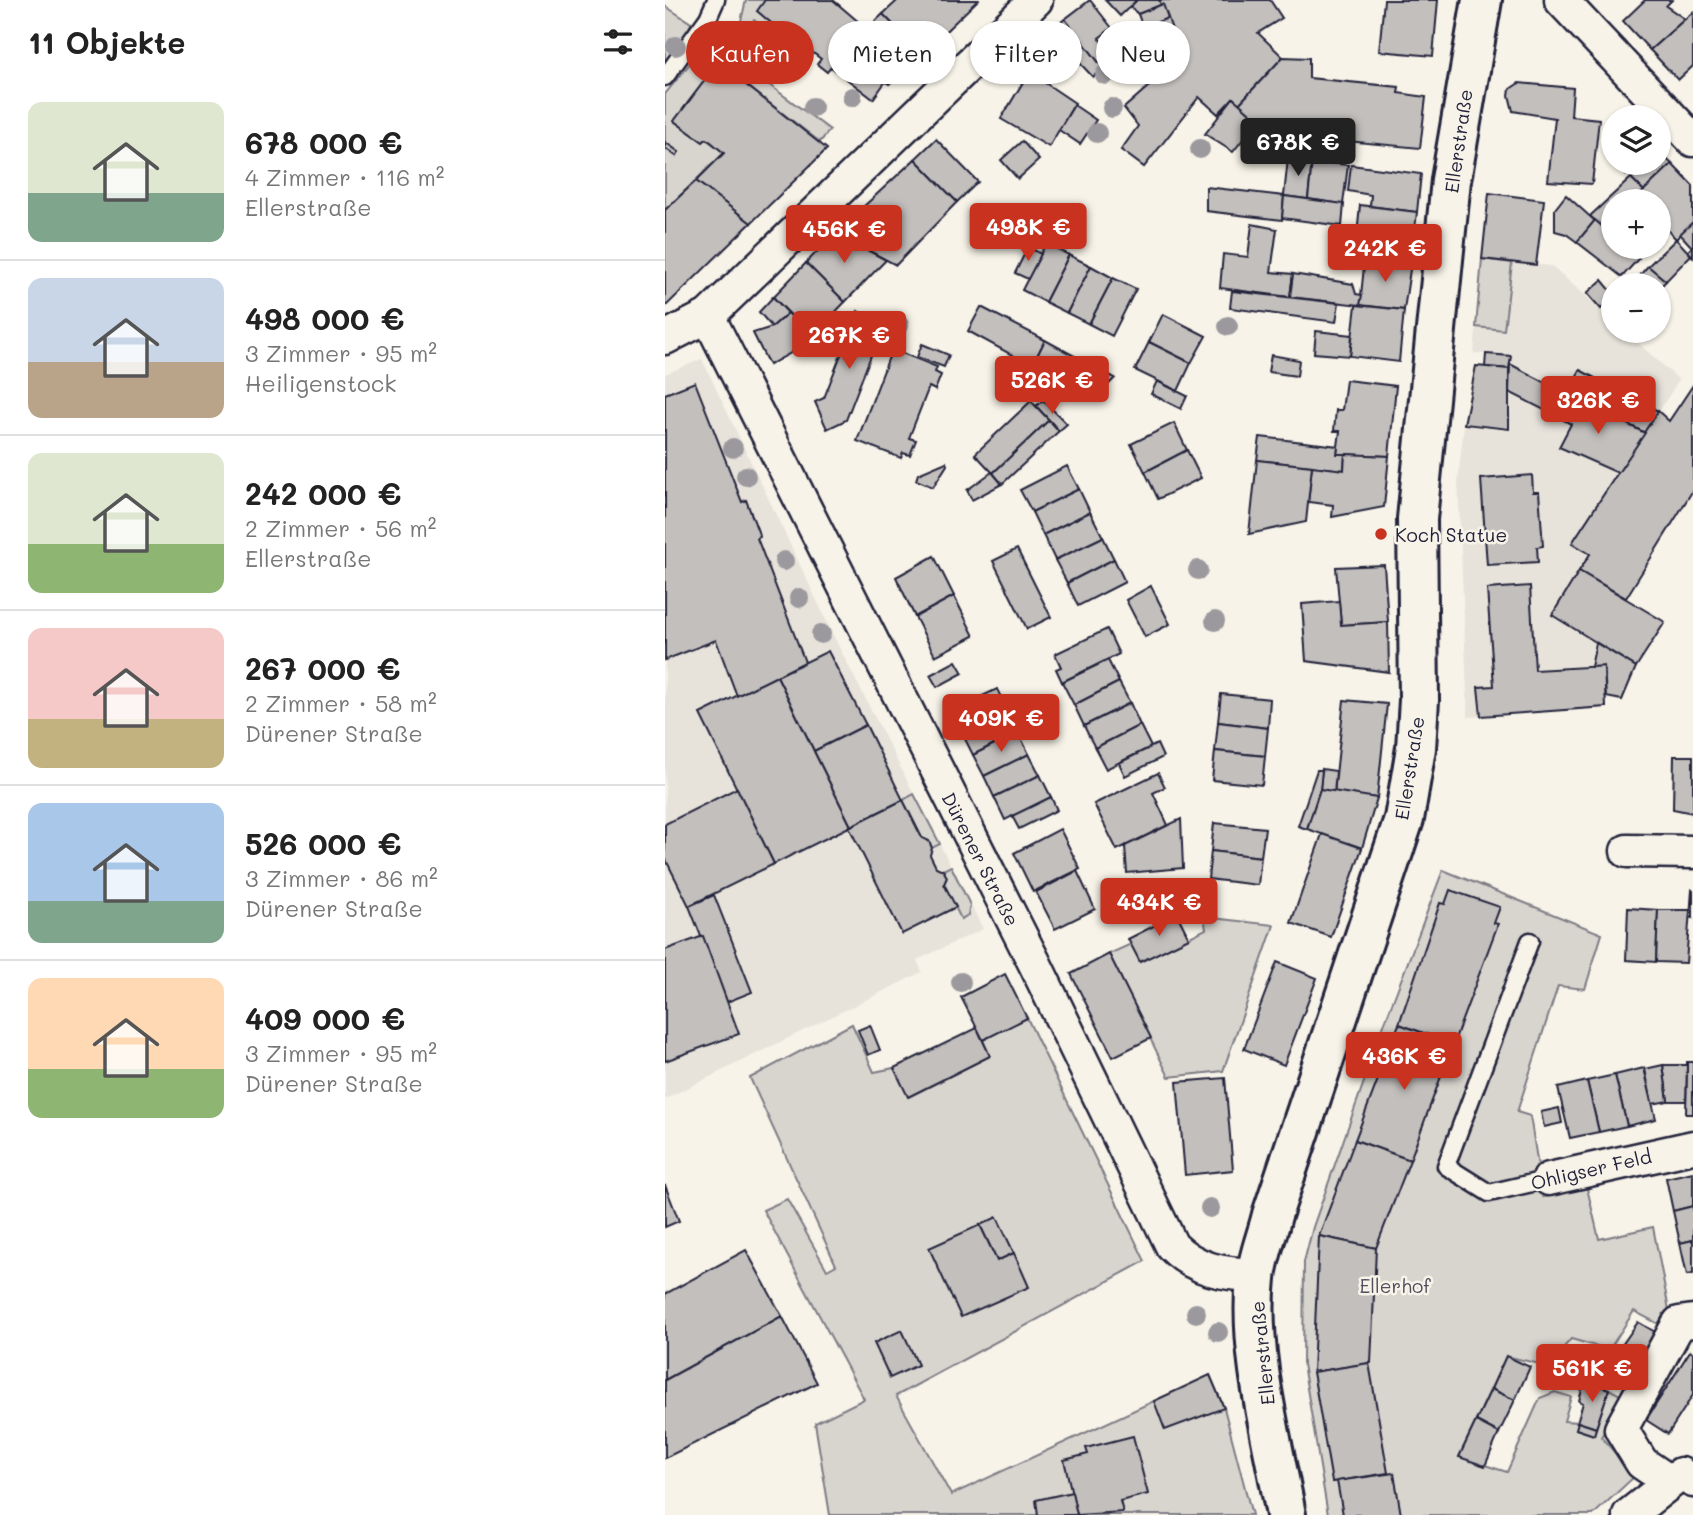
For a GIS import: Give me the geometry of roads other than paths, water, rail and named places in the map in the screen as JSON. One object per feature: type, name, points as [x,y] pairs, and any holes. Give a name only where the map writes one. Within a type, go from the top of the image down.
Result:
[{"type":"main road","name":"Ellerstraße","points":[[1286,1515],[1255,1324],[1256,1275],[1272,1215],[1403,819],[1416,748],[1419,700],[1417,519],[1451,180],[1482,0]]},
{"type":"street","points":[[665,338],[708,316],[1036,0]]},
{"type":"street","points":[[1560,0],[1693,140]]},
{"type":"street","name":"Dürener Straße","points":[[708,316],[1035,964],[1173,1246],[1197,1265],[1210,1270],[1256,1275]]},
{"type":"street","points":[[1627,851],[1693,852]]},
{"type":"street","name":"Ohligser Feld","points":[[1549,1179],[1693,1147]]},
{"type":"street","points":[[1681,1481],[1642,1463],[1621,1429],[1679,1323],[1693,1321]]},
{"type":"street","points":[[1629,1515],[1681,1481]]},
{"type":"lane","points":[[665,77],[708,18],[716,0]]},
{"type":"lane","name":"Ohligser Feld","points":[[1530,941],[1446,1166],[1489,1193],[1549,1179]]},
{"type":"place","name":"Koch Statue","points":[[1381,534]]},
{"type":"park label","name":"Ellerhof","points":[[1395,1285]]}]
